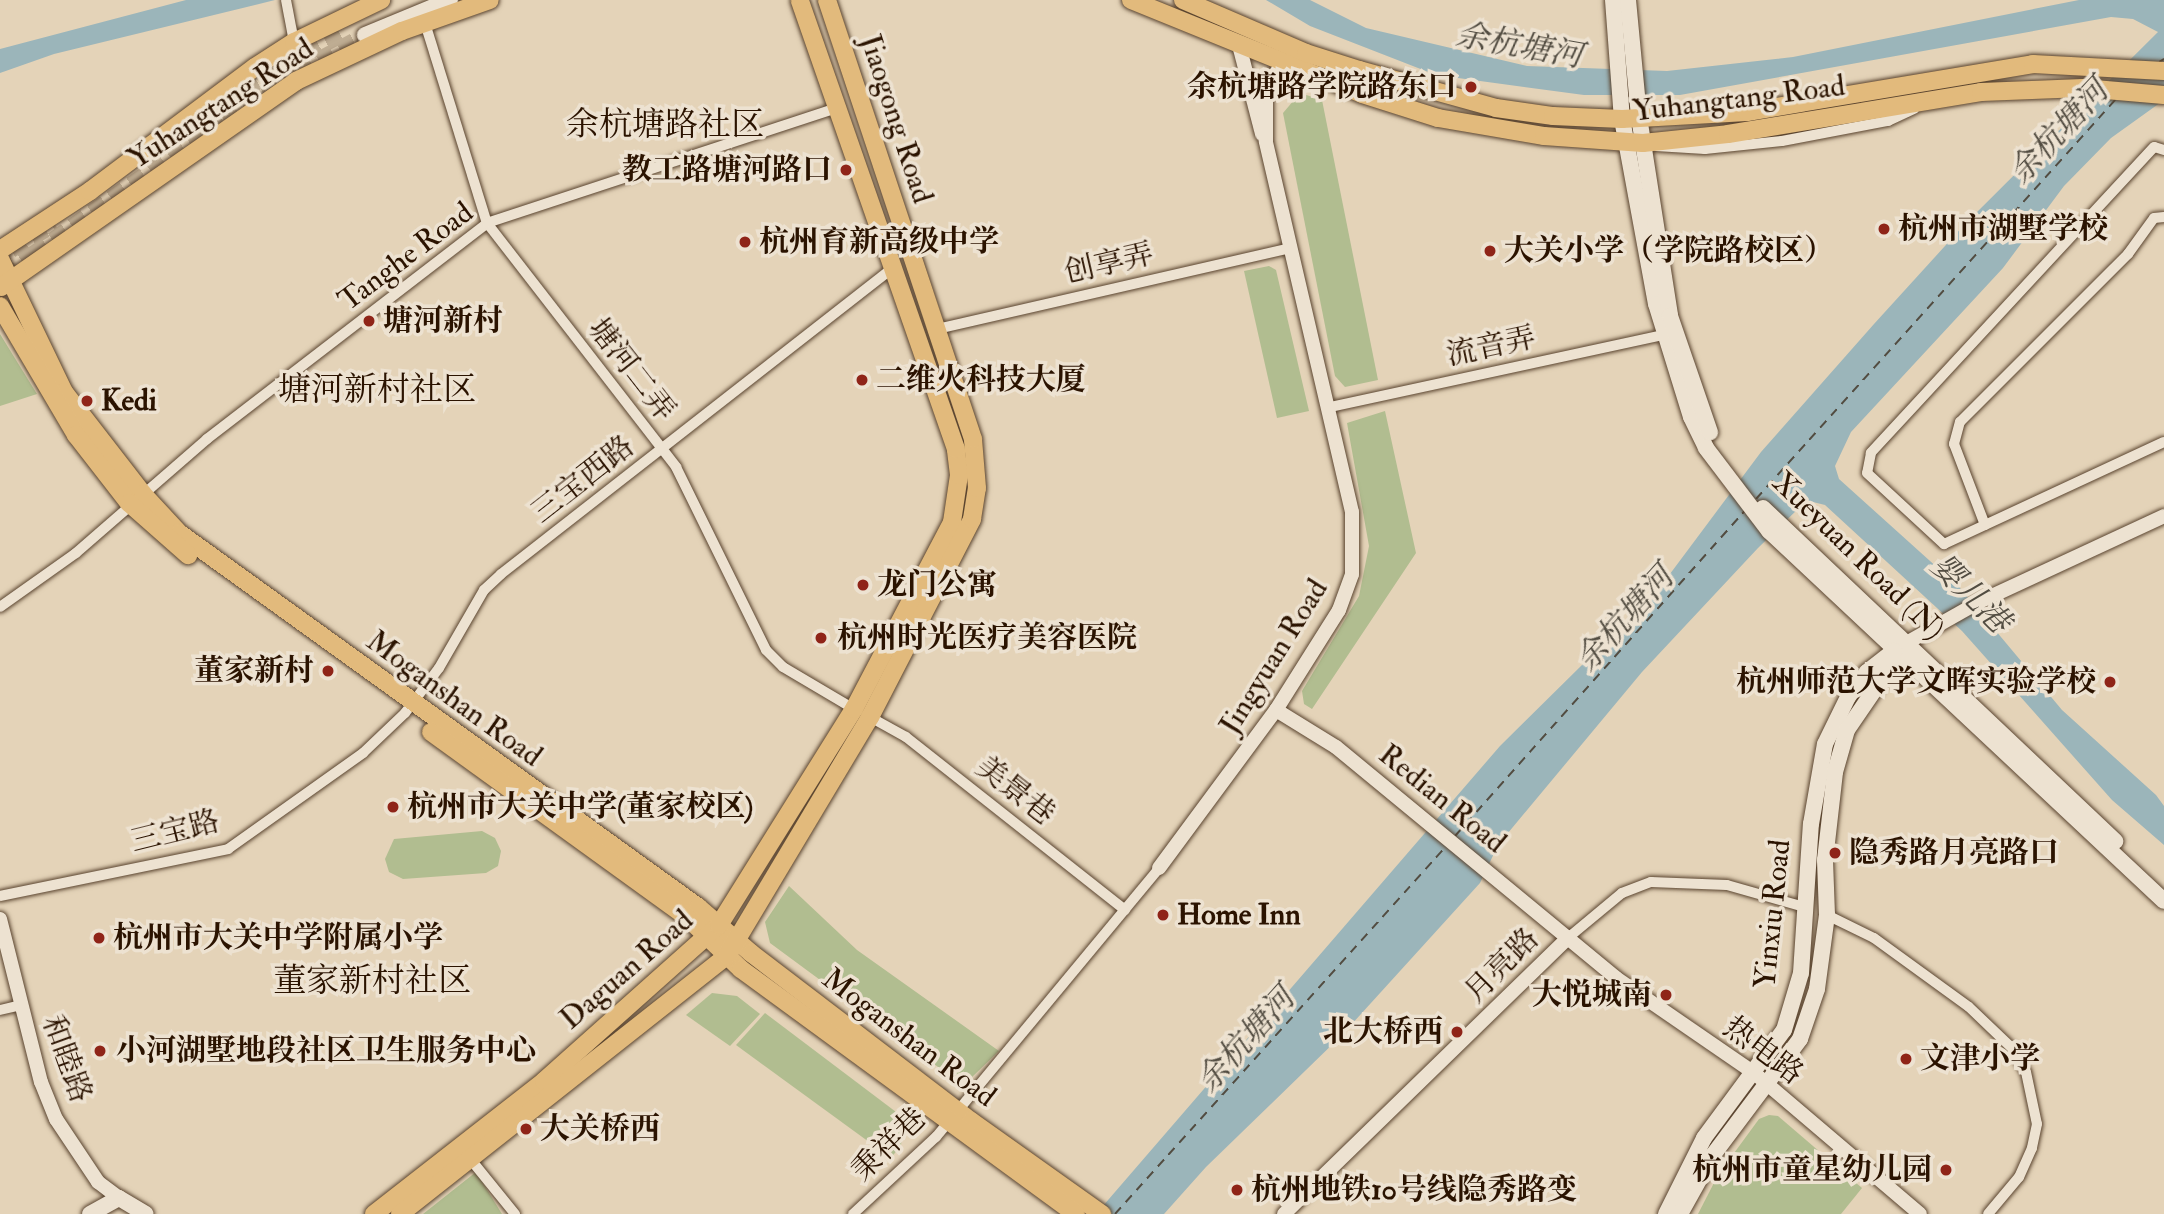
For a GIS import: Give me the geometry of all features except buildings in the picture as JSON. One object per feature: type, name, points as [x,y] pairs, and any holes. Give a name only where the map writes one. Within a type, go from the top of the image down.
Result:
[{"type":"main road","name":"Yuhangtang Road","points":[[0,250],[90,191],[294,42],[381,0]]},
{"type":"main road","points":[[421,0],[362,31],[450,0]]},
{"type":"main road","name":"Yuhangtang Road","points":[[5,284],[296,81],[425,23],[490,0]]},
{"type":"main road","name":"Jiaogong Road","points":[[719,925],[862,713],[938,552],[958,497],[956,449],[800,0]]},
{"type":"main road","name":"Jiaogong Road","points":[[735,939],[862,713],[965,539],[974,509],[973,439],[827,0]]},
{"type":"main road","name":"Yuhangtang Road","points":[[1131,0],[1283,64],[1438,118],[1544,136],[1634,142],[1782,127],[1930,101],[2027,90],[2083,88],[2164,95]]},
{"type":"main road","name":"Yuhangtang Road","points":[[1183,0],[1306,53],[1496,108],[1631,118],[1747,112],[2033,64],[2164,71]]},
{"type":"main road","points":[[1614,0],[1627,66]]},
{"type":"main road","points":[[1628,0],[1627,66],[1634,142]]},
{"type":"main road","name":"Xueyuan Road (N)","points":[[1634,142],[1663,335],[1691,417],[1747,506],[1807,561],[1894,651],[2164,901]]},
{"type":"main road","name":"Xueyuan Road (N)","points":[[1634,142],[1670,316],[1711,445]]},
{"type":"main road","name":"Moganshan Road","points":[[0,259],[5,284],[64,392],[136,499]]},
{"type":"main road","name":"Moganshan Road","points":[[0,306],[76,435],[136,499],[221,580],[719,925],[954,1115]]},
{"type":"main road","name":"Xueyuan Road (N)","points":[[1807,561],[1906,640],[2164,887]]},
{"type":"main road","name":"Yinxiu Road","points":[[1666,1214],[1704,1138],[1784,1030],[1801,973],[1808,908],[1811,824],[1825,744],[1848,697],[1867,671],[1894,651]]},
{"type":"main road","name":"Yinxiu Road","points":[[1681,1214],[1713,1155],[1800,1039],[1817,989],[1827,915],[1825,860],[1835,772],[1847,730],[1886,673],[1894,651]]},
{"type":"main road","name":"Moganshan Road","points":[[408,709],[689,919],[707,940],[727,956],[954,1115],[1056,1191]]},
{"type":"main road","name":"Daguan Road","points":[[374,1214],[544,1081],[707,940],[719,925]]},
{"type":"main road","name":"Daguan Road","points":[[400,1214],[727,956],[735,939]]},
{"type":"main road","points":[[1056,1191],[1076,1214]]},
{"type":"main road","points":[[1056,1191],[1102,1214]]},
{"type":"main road","points":[[90,1214],[122,1210]]},
{"type":"main road","name":"和睦路","points":[[122,1210],[146,1214]]},
{"type":"street","points":[[286,2],[294,42]]},
{"type":"street","name":"塘河二弄","points":[[425,23],[487,223],[676,467],[766,650],[783,667],[862,713]]},
{"type":"street","name":"Jingyuan Road","points":[[1239,45],[1259,128],[1266,141]]},
{"type":"street","name":"Jingyuan Road","points":[[954,1115],[1159,868],[1276,710],[1339,610],[1352,574],[1352,512],[1330,407],[1266,141],[1266,97],[1270,81],[1283,64]]},
{"type":"street","name":"Tanghe Road","points":[[0,607],[76,553],[136,499],[487,223],[837,108]]},
{"type":"street","points":[[2164,150],[2154,147],[1871,453],[1867,473],[1944,544],[2164,442]]},
{"type":"street","points":[[1985,525],[1954,444],[1960,422],[2127,254],[2154,218],[2164,217]]},
{"type":"street","name":"创享弄","points":[[937,328],[1292,248]]},
{"type":"street","name":"三宝西路","points":[[408,709],[439,668],[484,590],[894,267]]},
{"type":"street","name":"流音弄","points":[[1330,407],[1663,335]]},
{"type":"street","name":"Yinxiu Road","points":[[1894,651],[1906,640],[1979,602],[2164,516]]},
{"type":"street","name":"三宝路","points":[[0,896],[228,849],[363,753],[408,709]]},
{"type":"street","name":"Redian Road","points":[[1276,710],[1336,747],[1569,937]]},
{"type":"street","name":"美景巷","points":[[862,713],[906,737],[1125,910]]},
{"type":"street","name":"月亮路","points":[[1284,1214],[1569,937],[1622,893],[1651,882],[1727,885],[1808,908]]},
{"type":"street","points":[[1827,915],[1874,938],[1949,991],[2013,1049],[2026,1072],[2037,1124],[2032,1148],[2019,1177],[1988,1214]]},
{"type":"street","name":"和睦路","points":[[0,919],[18,1006],[56,1119],[98,1182],[122,1210]]},
{"type":"street","name":"热电路","points":[[1569,937],[1616,978],[1753,1072],[1920,1214]]},
{"type":"street","points":[[0,1010],[18,1006]]},
{"type":"street","name":"秉祥巷","points":[[853,1214],[954,1115]]},
{"type":"street","points":[[476,1166],[515,1214]]},
{"type":"green space","points":[[1300,93],[1322,100],[1378,380],[1345,387],[1335,376],[1283,113]]},
{"type":"green space","points":[[1269,266],[1276,270],[1309,411],[1277,418],[1244,271]]},
{"type":"green space","points":[[0,334],[37,394],[0,406]]},
{"type":"green space","points":[[1385,411],[1416,553],[1312,709],[1304,704],[1302,691],[1359,596],[1369,546],[1347,423]]},
{"type":"green space","points":[[482,831],[495,838],[501,851],[498,866],[486,873],[403,879],[389,872],[385,859],[394,839]]},
{"type":"green space","points":[[789,886],[857,950],[999,1051],[971,1078],[957,1081],[770,943],[765,922]]},
{"type":"green space","points":[[712,993],[737,996],[760,1014],[730,1046],[686,1015]]},
{"type":"green space","points":[[765,1013],[904,1118],[901,1145],[891,1158],[736,1045]]},
{"type":"green space","points":[[1769,1115],[1778,1116],[1862,1188],[1841,1214],[1698,1214],[1718,1175],[1759,1119]]},
{"type":"green space","points":[[476,1172],[502,1214],[423,1214]]},
{"type":"water","points":[[186,0],[275,0],[54,54],[0,73],[0,49]]},
{"type":"water","name":"余杭塘河","points":[[1266,0],[1310,0],[1366,28],[1527,66],[1667,71],[1793,57],[2079,0],[2164,0],[2164,100],[2111,138],[2064,186],[2003,268],[1851,432],[1835,466],[1839,479],[1960,588],[2062,710],[2156,795],[2164,806],[2164,845],[2112,800],[1962,631],[1825,505],[1813,502],[1802,505],[1642,672],[1498,845],[1480,883],[1341,1036],[1206,1167],[1164,1214],[1096,1214],[1500,746],[1658,590],[1761,452],[1874,324],[1965,224],[2158,32],[2133,19],[2111,17],[1680,95],[1584,95],[1436,75],[1310,26]]},
{"type":"ferry route","points":[[2159,62],[2164,59]]},
{"type":"ferry route","points":[[1756,499],[2115,100]]},
{"type":"ferry route","points":[[1455,836],[1745,511]]},
{"type":"ferry route","points":[[1115,1214],[1447,845]]},
{"type":"tunnel","points":[[203,116],[284,65],[347,32]]},
{"type":"tunnel","points":[[0,272],[33,254],[223,119],[297,71],[365,35]]},
{"type":"tunnel","points":[[11,250],[55,224]]},
{"type":"place","name":"余杭塘路学院路东口","points":[[1471,87]]},
{"type":"place","name":"教工路塘河路口","points":[[846,170]]},
{"type":"place","name":"杭州市湖墅学校","points":[[1884,229]]},
{"type":"place","name":"杭州育新高级中学","points":[[745,242]]},
{"type":"place","name":"大关小学（学院路校区）","points":[[1490,251]]},
{"type":"place","name":"塘河新村","points":[[369,321]]},
{"type":"place","name":"二维火科技大厦","points":[[862,380]]},
{"type":"place","name":"Kedi","points":[[87,401]]},
{"type":"place","name":"龙门公寓","points":[[863,585]]},
{"type":"place","name":"杭州时光医疗美容医院","points":[[821,638]]},
{"type":"place","name":"董家新村","points":[[328,671]]},
{"type":"place","name":"杭州师范大学文晖实验学校","points":[[2110,682]]},
{"type":"place","name":"杭州市大关中学(董家校区)","points":[[393,807]]},
{"type":"place","name":"隐秀路月亮路口","points":[[1835,853]]},
{"type":"place","name":"Home Inn","points":[[1163,915]]},
{"type":"place","name":"杭州市大关中学附属小学","points":[[99,938]]},
{"type":"place","name":"大悦城南","points":[[1666,995]]},
{"type":"place","name":"北大桥西","points":[[1457,1032]]},
{"type":"place","name":"小河湖墅地段社区卫生服务中心","points":[[100,1051]]},
{"type":"place","name":"文津小学","points":[[1906,1059]]},
{"type":"place","name":"大关桥西","points":[[526,1129]]},
{"type":"place","name":"杭州市童星幼儿园","points":[[1946,1170]]},
{"type":"place","name":"杭州地铁10号线隐秀路变","points":[[1237,1190]]},
{"type":"district","name":"余杭塘路社区","points":[[665,125]]},
{"type":"district","name":"塘河新村社区","points":[[377,390]]},
{"type":"district","name":"董家新村社区","points":[[372,981]]},
{"type":"water label","name":"婴儿港","points":[[1970,594]]}]
